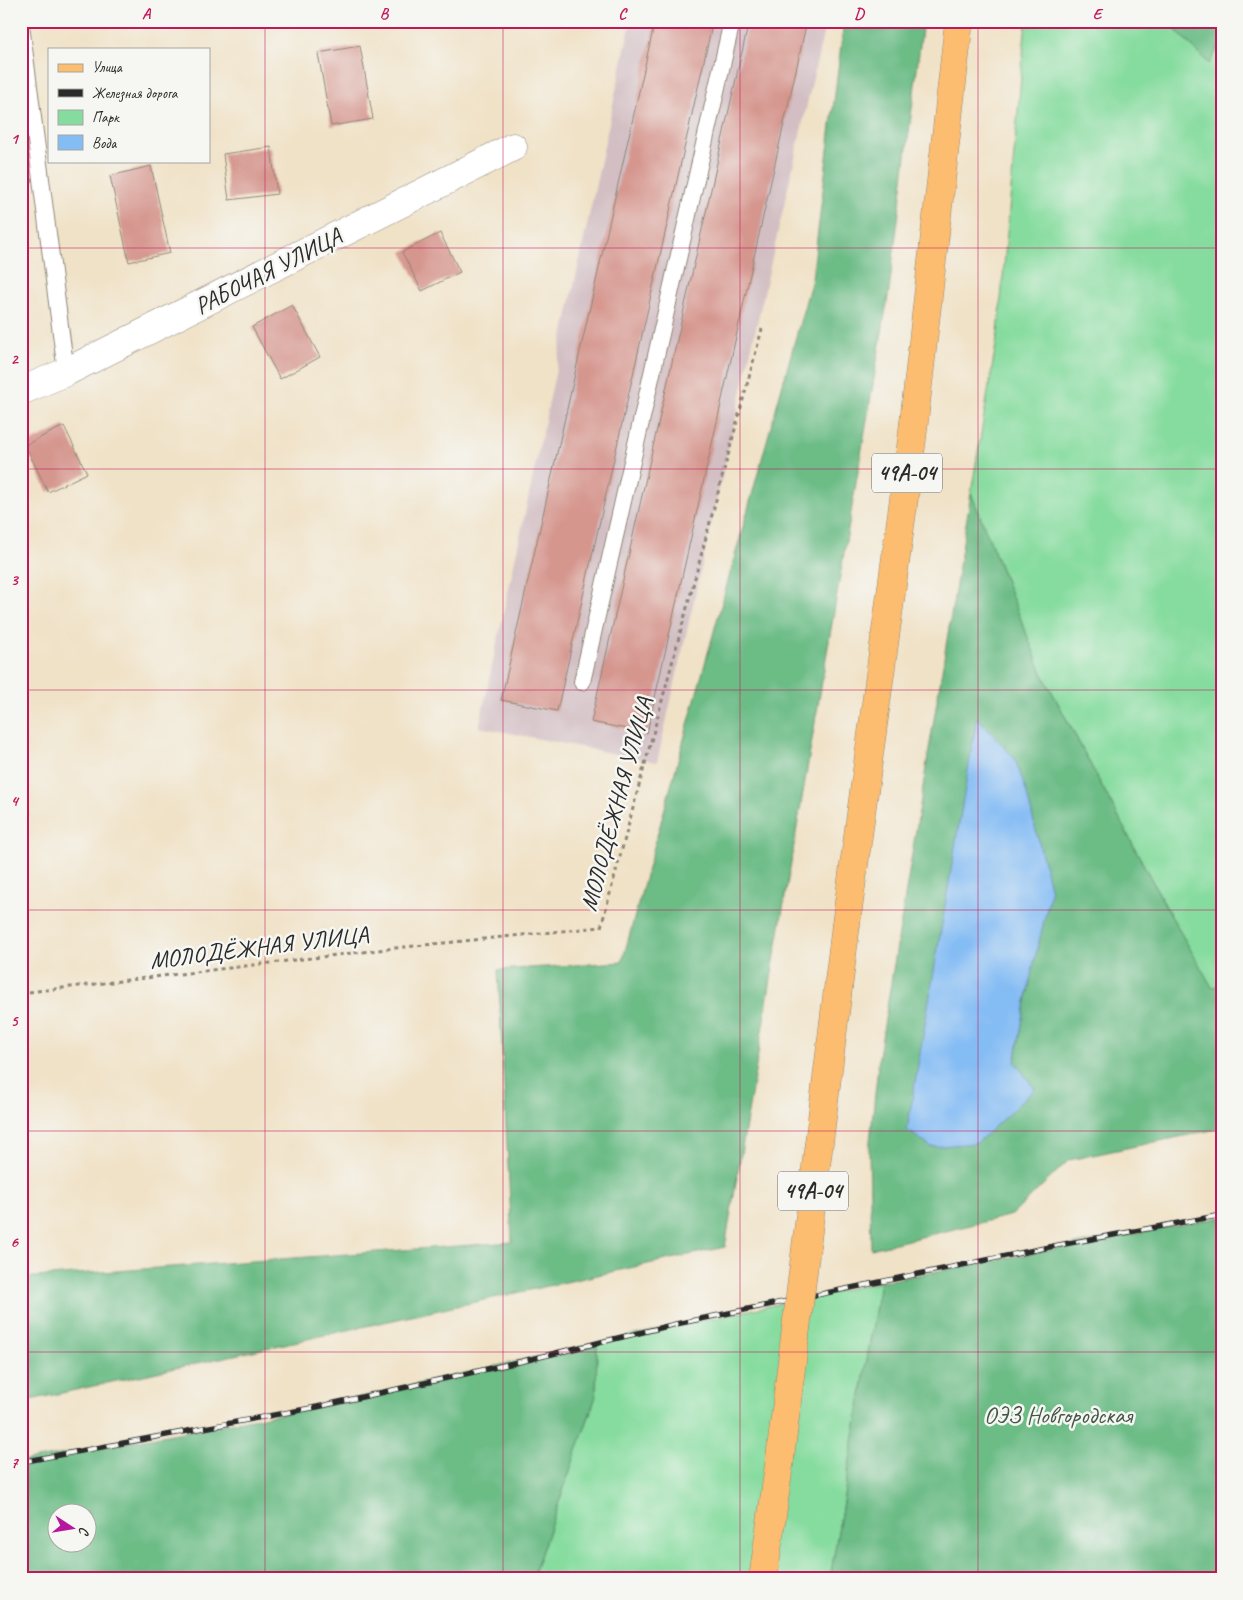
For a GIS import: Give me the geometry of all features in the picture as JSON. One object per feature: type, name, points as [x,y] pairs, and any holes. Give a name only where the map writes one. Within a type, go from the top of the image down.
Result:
[{"type":"main road","name":"49А-04","points":[[764,1579],[846,924],[912,439],[959,21]]},
{"type":"street","name":"РАБОЧАЯ УЛИЦА","points":[[21,391],[66,372],[513,147]]},
{"type":"lane","points":[[582,682],[732,21]]},
{"type":"lane","points":[[21,25],[66,372]]},
{"type":"path","name":"МОЛОДЁЖНАЯ УЛИЦА","points":[[21,993],[395,948],[601,927],[762,329]]},
{"type":"shaded area","points":[[631,21],[826,21],[657,762],[479,727]]},
{"type":"green space","points":[[844,21],[923,21],[889,291],[725,1247],[21,1402],[21,1278],[512,1242],[498,970],[622,962],[812,279]]},
{"type":"green space","points":[[1026,21],[1167,21],[1209,64],[1222,41],[1222,985],[1212,988],[1166,907],[1042,673],[971,493],[998,333]]},
{"type":"green space","points":[[1167,21],[1222,21],[1222,41],[1209,64]]},
{"type":"green space","points":[[971,493],[1042,673],[1166,907],[1212,987],[1222,985],[1222,1128],[1069,1160],[1012,1215],[871,1249],[869,1151],[879,1056]],"holes":[[[1026,790],[1030,980],[1015,1062]]]},
{"type":"green space","name":"ОЭЗ Новгородская","points":[[1222,1217],[1222,1579],[830,1579],[880,1282]]},
{"type":"green space","points":[[880,1282],[830,1579],[532,1579],[596,1396],[597,1343]]},
{"type":"green space","points":[[597,1343],[596,1396],[532,1579],[21,1579],[21,1462],[317,1407]]},
{"type":"water","points":[[977,717],[1015,759],[1026,790],[1051,891],[1030,980],[1015,1062],[1035,1089],[977,1143],[931,1147],[907,1130]]},
{"type":"building","points":[[655,21],[713,21],[557,711],[501,700]]},
{"type":"building","points":[[749,21],[807,21],[647,733],[591,722]]},
{"type":"building","points":[[360,46],[373,119],[331,126],[318,53]]},
{"type":"building","points":[[271,147],[277,194],[229,200],[223,154]]},
{"type":"building","points":[[151,166],[170,253],[129,262],[110,176]]},
{"type":"building","points":[[440,233],[460,272],[422,291],[402,252]]},
{"type":"building","points":[[292,305],[320,357],[280,379],[252,327]]},
{"type":"building","points":[[64,426],[87,473],[48,492],[25,445]]},
{"type":"railway","points":[[21,1462],[317,1407],[523,1361],[676,1324],[1059,1245],[1222,1215]]}]
